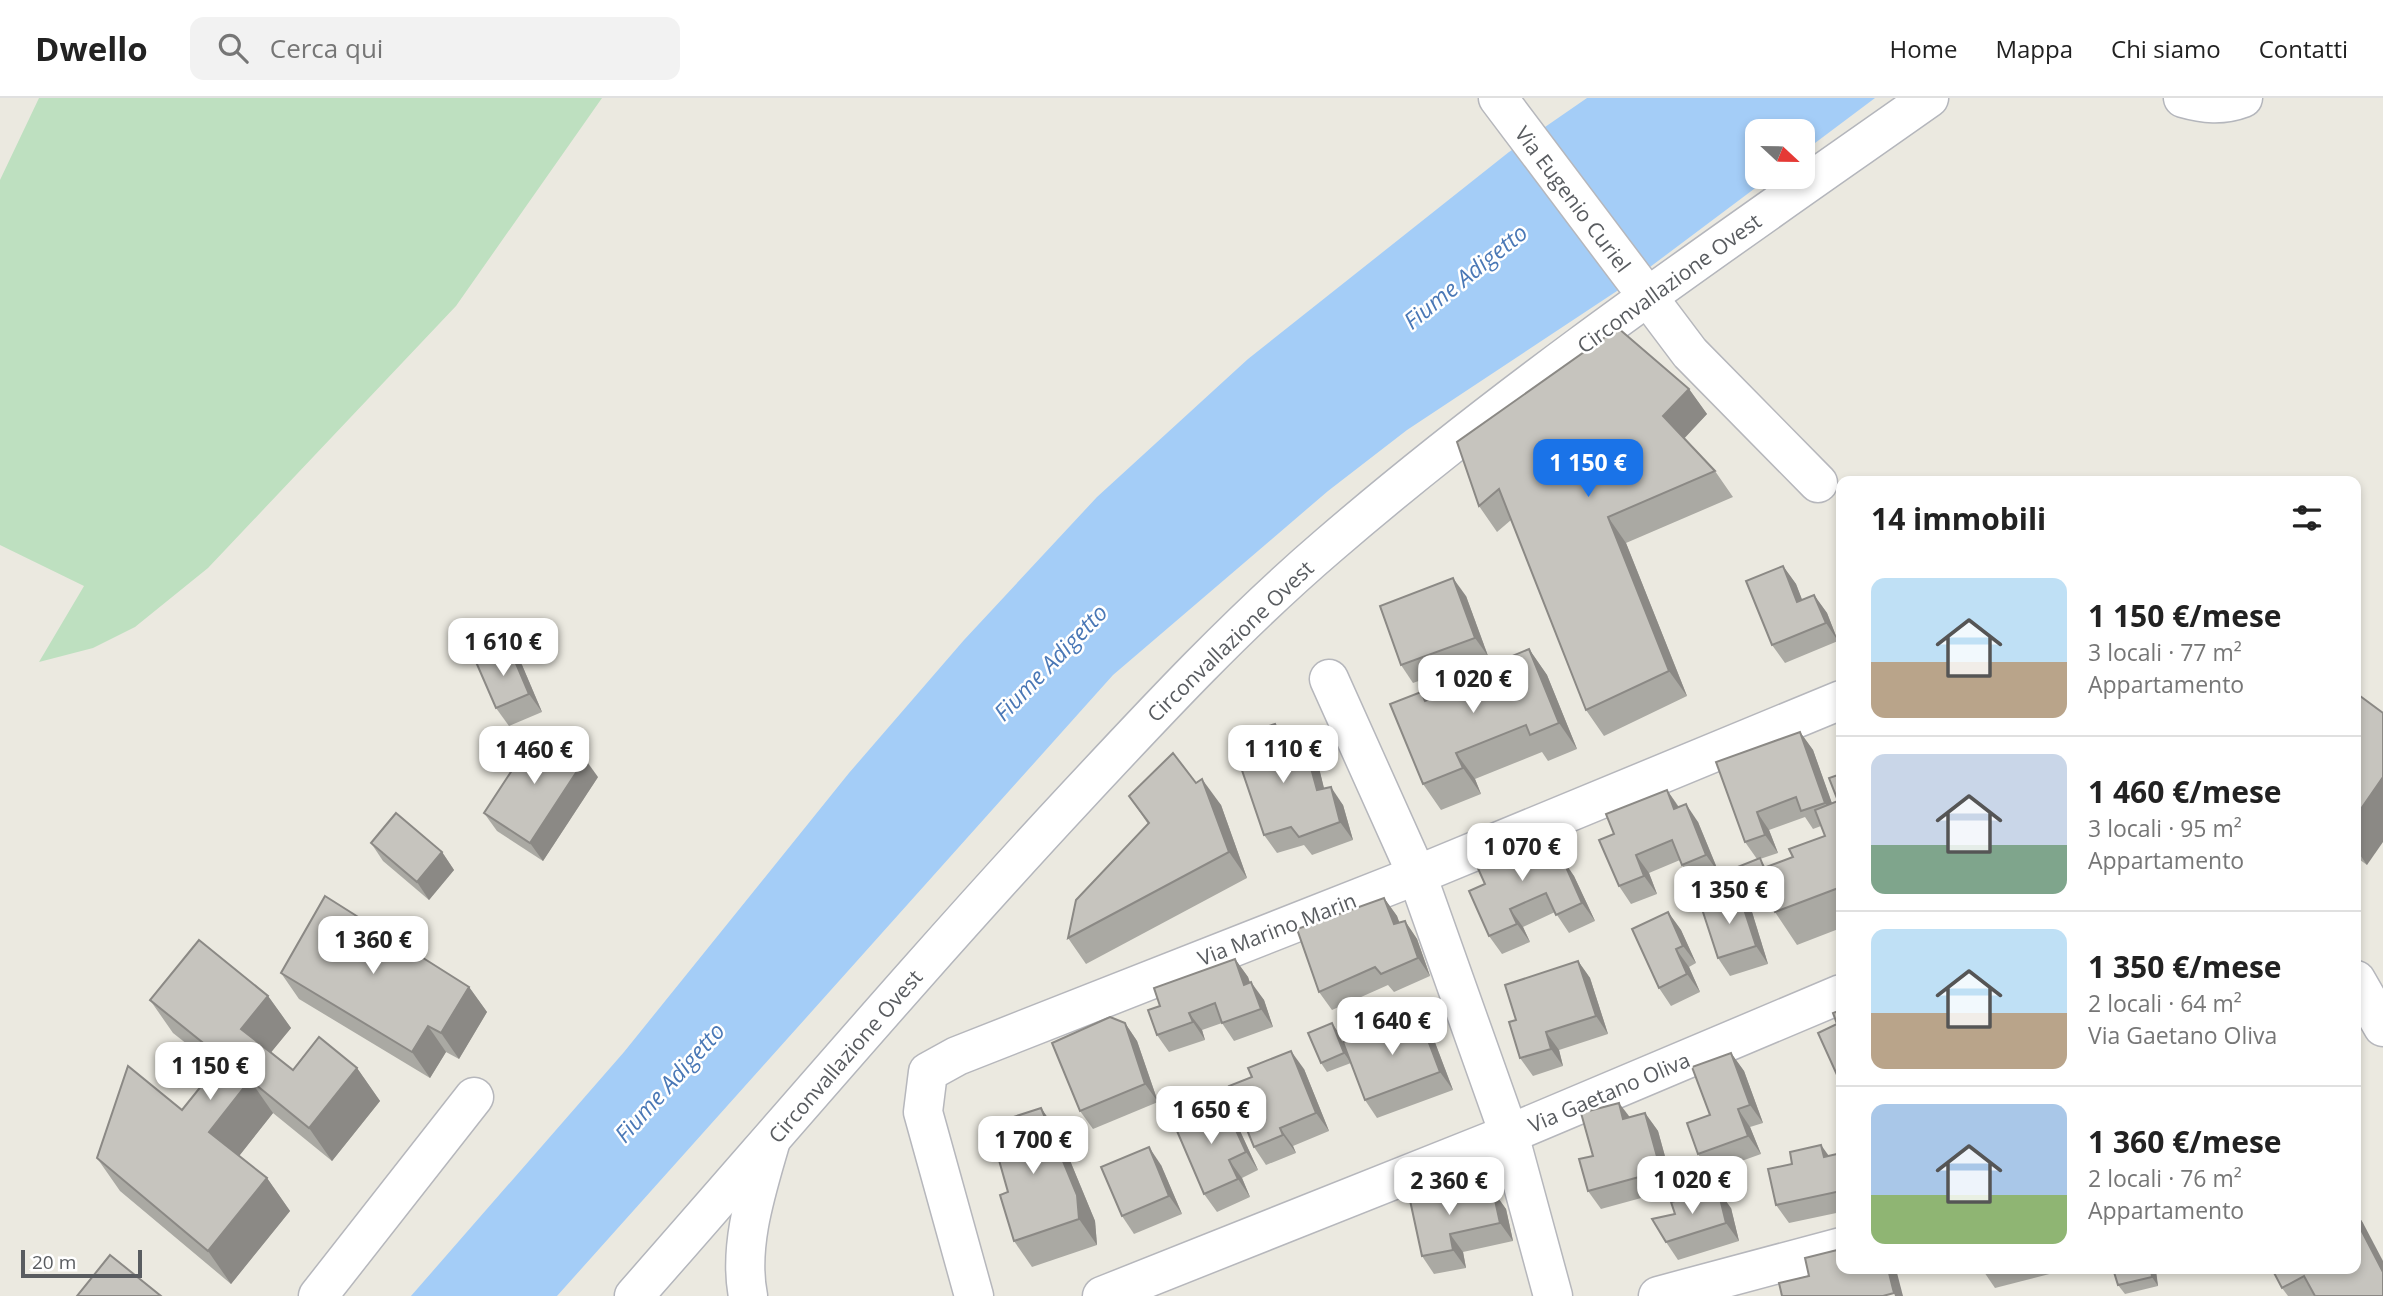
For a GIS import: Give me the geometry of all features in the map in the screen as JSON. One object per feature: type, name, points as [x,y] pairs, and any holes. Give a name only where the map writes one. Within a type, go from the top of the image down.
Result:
[{"type":"street","name":"Circonvallazione Ovest","points":[[634,1296],[1001,877],[1203,662],[1329,545],[1640,290],[1929,98]]},
{"type":"street","points":[[2183,98],[2203,104],[2230,103],[2243,98]]},
{"type":"street","name":"Via Eugenio Curiel","points":[[1502,104],[1640,290],[1713,379],[1818,484]]},
{"type":"street","points":[[1329,679],[1417,875],[1509,1134],[1553,1296]]},
{"type":"street","name":"Via Marino Marin","points":[[974,1296],[923,1112],[928,1072],[957,1056],[1417,875],[1836,702]]},
{"type":"street","points":[[2361,989],[2383,1027]]},
{"type":"street","name":"Via Gaetano Oliva","points":[[1102,1296],[1509,1134],[1836,996]]},
{"type":"street","points":[[318,1296],[474,1097]]},
{"type":"street","points":[[748,1296],[744,1274],[756,1192],[771,1140]]},
{"type":"street","points":[[1658,1296],[1836,1248]]},
{"type":"green space","points":[[39,98],[602,98],[456,306],[208,568],[135,627],[93,648],[39,662],[84,586],[0,545],[0,180]]},
{"type":"water","name":"Fiume Adigetto","points":[[1587,98],[1875,98],[1815,143],[1815,119],[1745,119],[1745,189],[1754,189],[1626,285],[1407,430],[1328,491],[1113,675],[557,1296],[411,1296],[624,1052],[849,773],[964,640],[1097,497],[1248,359],[1509,152]]},
{"type":"building","points":[[1618,328],[1689,389],[1663,416],[1715,471],[1608,517],[1669,671],[1586,710],[1499,489],[1479,506],[1457,442]]},
{"type":"building","points":[[1783,566],[1797,602],[1814,595],[1826,623],[1772,645],[1746,581]]},
{"type":"building","points":[[1453,578],[1475,638],[1401,665],[1380,606]]},
{"type":"building","points":[[509,647],[529,694],[496,708],[476,662]]},
{"type":"building","points":[[1529,649],[1559,723],[1530,735],[1526,725],[1456,753],[1463,768],[1423,784],[1390,704],[1421,692],[1425,701],[1501,670],[1498,662]]},
{"type":"building","points":[[2361,697],[2383,713],[2383,777],[2361,809]]},
{"type":"building","points":[[1275,724],[1287,752],[1305,746],[1317,790],[1331,787],[1340,822],[1299,837],[1291,827],[1264,835],[1231,738]]},
{"type":"building","points":[[539,729],[585,759],[530,843],[484,813]]},
{"type":"building","points":[[1800,732],[1825,803],[1801,811],[1796,797],[1757,812],[1765,835],[1745,842],[1716,762]]},
{"type":"building","points":[[1173,753],[1196,783],[1202,779],[1229,852],[1068,938],[1076,900],[1149,823],[1129,796]]},
{"type":"building","points":[[1836,776],[1836,796],[1829,778]]},
{"type":"building","points":[[1667,790],[1674,809],[1686,804],[1706,855],[1682,865],[1672,840],[1636,855],[1644,876],[1619,886],[1599,840],[1614,834],[1606,814]]},
{"type":"building","points":[[1836,802],[1836,889],[1775,912],[1758,870],[1793,857],[1789,849],[1825,836],[1815,810]]},
{"type":"building","points":[[396,813],[442,852],[417,882],[371,843]]},
{"type":"building","points":[[1544,834],[1556,860],[1562,858],[1582,903],[1556,915],[1546,893],[1510,909],[1517,924],[1489,936],[1469,891],[1485,884],[1476,864]]},
{"type":"building","points":[[1760,858],[1764,868],[1758,870],[1764,885],[1745,893],[1735,868]]},
{"type":"building","points":[[1739,894],[1756,946],[1718,958],[1701,906]]},
{"type":"building","points":[[325,896],[469,987],[441,1033],[428,1026],[412,1052],[281,973]]},
{"type":"building","points":[[1384,898],[1394,924],[1405,921],[1418,958],[1381,974],[1375,967],[1319,992],[1297,929]]},
{"type":"building","points":[[1668,912],[1683,946],[1676,949],[1687,974],[1659,988],[1632,929]]},
{"type":"building","points":[[199,940],[268,996],[241,1029],[293,1070],[319,1037],[357,1068],[309,1128],[250,1080],[209,1132],[267,1178],[208,1251],[97,1158],[128,1066],[182,1110],[223,1059],[150,1000]]},
{"type":"building","points":[[1235,959],[1244,985],[1251,982],[1261,1009],[1222,1023],[1215,1003],[1189,1013],[1193,1022],[1157,1035],[1148,1010],[1160,1006],[1154,988]]},
{"type":"building","points":[[1578,961],[1596,1016],[1546,1032],[1551,1049],[1520,1058],[1509,1022],[1516,1020],[1505,985]]},
{"type":"building","points":[[1418,1014],[1440,1072],[1365,1100],[1343,1042]]},
{"type":"building","points":[[1110,1017],[1125,1023],[1145,1084],[1080,1111],[1052,1043]]},
{"type":"building","points":[[1332,1023],[1344,1053],[1321,1063],[1308,1033]]},
{"type":"building","points":[[1836,1024],[1836,1073],[1818,1033]]},
{"type":"building","points":[[1291,1051],[1316,1113],[1280,1128],[1283,1135],[1254,1147],[1229,1086],[1252,1077],[1248,1068]]},
{"type":"building","points":[[1731,1053],[1750,1105],[1738,1109],[1748,1136],[1698,1154],[1687,1123],[1710,1115],[1692,1067]]},
{"type":"building","points":[[1223,1102],[1246,1152],[1229,1160],[1238,1179],[1204,1194],[1174,1124]]},
{"type":"building","points":[[1619,1103],[1623,1119],[1645,1113],[1661,1171],[1588,1191],[1579,1159],[1593,1156],[1581,1113]]},
{"type":"building","points":[[1041,1108],[1077,1195],[1079,1219],[1014,1241],[1000,1195],[1008,1192],[989,1125]]},
{"type":"building","points":[[1821,1145],[1824,1157],[1836,1154],[1836,1192],[1776,1205],[1768,1169],[1792,1164],[1790,1152]]},
{"type":"building","points":[[1149,1147],[1169,1196],[1122,1216],[1101,1167]]},
{"type":"building","points":[[1442,1184],[1445,1201],[1493,1191],[1500,1223],[1450,1234],[1453,1250],[1422,1256],[1408,1191]]},
{"type":"building","points":[[1718,1190],[1726,1223],[1666,1242],[1652,1219],[1675,1214],[1671,1202]]},
{"type":"building","points":[[2361,1230],[2383,1272],[2383,1296],[2315,1296],[2304,1276],[2282,1288],[2275,1274],[2361,1274]]},
{"type":"building","points":[[1836,1250],[1836,1274],[1889,1274],[1894,1293],[1883,1296],[1782,1296],[1779,1283],[1809,1276],[1805,1258]]},
{"type":"building","points":[[110,1255],[161,1296],[77,1296]]},
{"type":"building","points":[[2115,1274],[2152,1274],[2152,1277],[2118,1285]]}]
